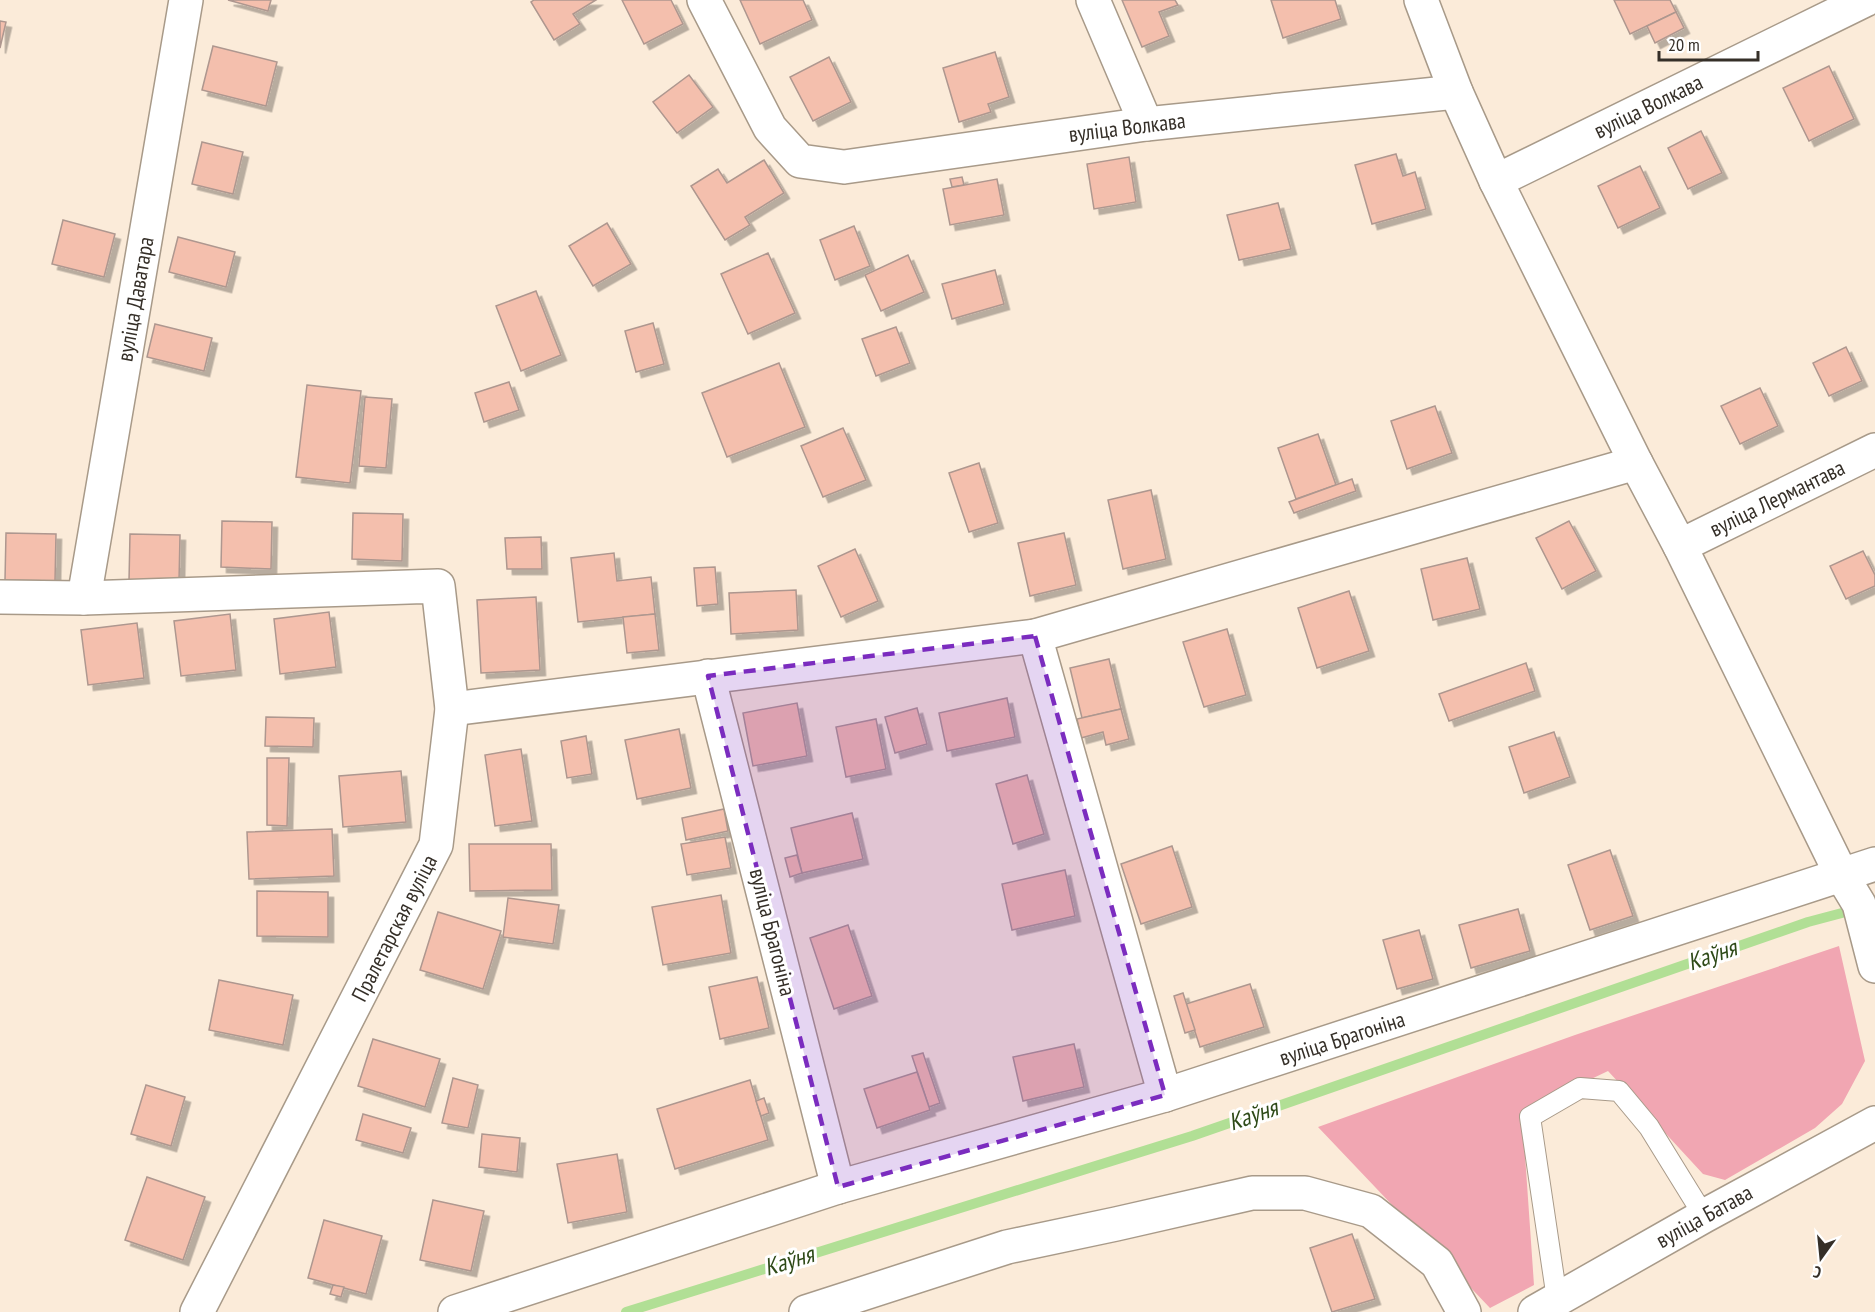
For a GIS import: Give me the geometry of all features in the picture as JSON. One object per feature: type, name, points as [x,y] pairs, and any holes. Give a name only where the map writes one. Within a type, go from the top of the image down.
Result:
[{"type":"street","name":"вуліца Даватара","points":[[84,598],[186,0]]},
{"type":"street","name":"вуліца Волкава","points":[[704,0],[770,128],[800,161],[844,167],[1146,124],[1456,92]]},
{"type":"street","points":[[1093,0],[1146,124]]},
{"type":"street","points":[[1421,0],[1456,92],[1496,181],[1636,463],[1680,546],[1842,876],[1859,904],[1875,966]]},
{"type":"street","name":"вуліца Волкава","points":[[1496,181],[1864,0]]},
{"type":"street","name":"вуліца Лермантава","points":[[1680,546],[1875,450]]},
{"type":"street","points":[[452,709],[1035,636],[1636,463]]},
{"type":"street","name":"Пралетарская вуліца","points":[[0,597],[84,598],[438,586],[452,709],[436,845],[197,1312]]},
{"type":"street","points":[[1035,636],[1165,1095]]},
{"type":"street","name":"вуліца Брагоніна","points":[[708,676],[838,1187]]},
{"type":"street","name":"вуліца Брагоніна","points":[[455,1312],[838,1187],[1165,1095],[1875,864]]},
{"type":"street","name":"вуліца Батава","points":[[1546,1306],[1873,1117]]},
{"type":"street","points":[[806,1312],[1006,1247],[1241,1195],[1305,1193],[1371,1211],[1437,1263],[1464,1312]]},
{"type":"lane","points":[[1546,1306],[1530,1117],[1580,1088],[1619,1091],[1649,1127],[1704,1215]]},
{"type":"highlighted area","points":[[1035,636],[1165,1095],[838,1187],[708,676]]},
{"type":"shaded area","points":[[1839,946],[1865,1061],[1842,1104],[1815,1128],[1725,1180],[1703,1174],[1608,1071],[1522,1112],[1534,1285],[1490,1308],[1318,1127],[1575,1035]]},
{"type":"building","points":[[228,0],[271,0],[268,11]]},
{"type":"building","points":[[534,0],[596,0],[573,14],[580,24],[554,40],[531,2]]},
{"type":"building","points":[[622,0],[671,0],[683,24],[644,44]]},
{"type":"building","points":[[740,0],[803,0],[812,20],[760,44]]},
{"type":"building","points":[[1122,0],[1175,0],[1178,5],[1159,12],[1169,36],[1142,47]]},
{"type":"building","points":[[1271,0],[1335,0],[1341,19],[1283,38]]},
{"type":"building","points":[[1614,0],[1670,0],[1676,12],[1630,34]]},
{"type":"building","points":[[1676,12],[1684,28],[1655,43],[1647,26]]},
{"type":"building","points":[[0,21],[6,22],[0,48]]},
{"type":"building","points":[[213,46],[277,62],[266,106],[202,90]]},
{"type":"building","points":[[995,52],[1009,97],[988,104],[991,112],[959,122],[943,68]]},
{"type":"building","points":[[829,57],[851,102],[813,121],[790,77]]},
{"type":"building","points":[[1829,66],[1854,119],[1809,141],[1783,88]]},
{"type":"building","points":[[689,75],[713,107],[677,133],[653,102]]},
{"type":"building","points":[[1701,131],[1722,173],[1688,189],[1668,148]]},
{"type":"building","points":[[202,142],[243,152],[233,194],[192,184]]},
{"type":"building","points":[[1396,154],[1403,176],[1415,172],[1426,209],[1372,224],[1355,165]]},
{"type":"building","points":[[1129,157],[1136,202],[1094,209],[1087,164]]},
{"type":"building","points":[[764,160],[784,193],[745,217],[750,225],[725,240],[691,186],[718,169],[727,183]]},
{"type":"building","points":[[1640,166],[1660,208],[1618,228],[1598,186]]},
{"type":"building","points":[[962,177],[964,185],[952,187],[950,179]]},
{"type":"building","points":[[997,179],[1004,215],[950,225],[943,189]]},
{"type":"building","points":[[1278,203],[1291,249],[1239,260],[1227,215]]},
{"type":"building","points":[[63,220],[115,234],[104,277],[52,264]]},
{"type":"building","points":[[607,223],[631,264],[593,286],[569,246]]},
{"type":"building","points":[[854,226],[870,266],[835,280],[820,240]]},
{"type":"building","points":[[178,237],[235,252],[226,287],[169,272]]},
{"type":"building","points":[[768,253],[795,313],[748,334],[721,274]]},
{"type":"building","points":[[908,255],[924,292],[881,311],[865,275]]},
{"type":"building","points":[[995,270],[1004,304],[952,319],[942,284]]},
{"type":"building","points":[[536,291],[561,355],[521,371],[496,306]]},
{"type":"building","points":[[653,323],[664,364],[636,372],[625,331]]},
{"type":"building","points":[[155,324],[212,338],[204,371],[147,357]]},
{"type":"building","points":[[896,327],[910,363],[876,376],[862,339]]},
{"type":"building","points":[[1846,347],[1862,381],[1829,396],[1813,363]]},
{"type":"building","points":[[779,363],[805,427],[727,457],[702,393]]},
{"type":"building","points":[[509,382],[519,410],[484,422],[475,393]]},
{"type":"building","points":[[307,385],[361,391],[350,483],[296,477]]},
{"type":"building","points":[[1760,388],[1778,426],[1740,444],[1721,406]]},
{"type":"building","points":[[365,397],[392,399],[386,468],[359,466]]},
{"type":"building","points":[[1435,406],[1452,453],[1407,469],[1391,421]]},
{"type":"building","points":[[843,428],[866,480],[823,497],[801,446]]},
{"type":"building","points":[[1318,434],[1336,485],[1296,499],[1278,448]]},
{"type":"building","points":[[979,463],[998,523],[969,532],[949,473]]},
{"type":"building","points":[[1352,479],[1356,491],[1294,513],[1289,502]]},
{"type":"building","points":[[1151,490],[1166,559],[1123,569],[1108,500]]},
{"type":"building","points":[[353,513],[403,514],[402,561],[352,559]]},
{"type":"building","points":[[222,521],[272,522],[271,569],[221,567]]},
{"type":"building","points":[[1569,521],[1596,571],[1562,589],[1536,538]]},
{"type":"building","points":[[6,533],[56,534],[55,581],[5,580]]},
{"type":"building","points":[[1064,533],[1076,585],[1030,596],[1018,543]]},
{"type":"building","points":[[130,534],[180,535],[179,581],[129,581]]},
{"type":"building","points":[[541,537],[542,569],[507,569],[505,538]]},
{"type":"building","points":[[855,549],[878,601],[841,617],[818,566]]},
{"type":"building","points":[[1863,551],[1875,575],[1875,586],[1846,599],[1830,566]]},
{"type":"building","points":[[614,553],[617,581],[651,577],[655,614],[578,622],[571,558]]},
{"type":"building","points":[[1467,558],[1480,609],[1433,620],[1421,569]]},
{"type":"building","points":[[715,567],[718,604],[697,606],[694,568]]},
{"type":"building","points":[[796,590],[798,630],[731,634],[729,593]]},
{"type":"building","points":[[1349,591],[1369,651],[1317,668],[1298,608]]},
{"type":"building","points":[[536,597],[540,670],[481,673],[477,600]]},
{"type":"building","points":[[329,612],[336,667],[280,674],[274,619]]},
{"type":"building","points":[[230,614],[236,670],[181,676],[174,621]]},
{"type":"building","points":[[655,614],[659,650],[627,653],[623,617]]},
{"type":"building","points":[[137,623],[144,678],[88,685],[81,630]]},
{"type":"building","points":[[1227,629],[1246,695],[1204,707],[1183,642]]},
{"type":"building","points":[[1109,659],[1121,709],[1082,718],[1070,668]]},
{"type":"building","points":[[1526,663],[1535,691],[1449,721],[1439,694]]},
{"type":"building","points":[[1007,698],[1015,737],[947,751],[939,713]]},
{"type":"building","points":[[797,703],[807,756],[753,766],[743,713]]},
{"type":"building","points":[[917,708],[927,744],[895,753],[885,717]]},
{"type":"building","points":[[1121,709],[1129,739],[1106,745],[1103,732],[1081,738],[1077,719]]},
{"type":"building","points":[[266,717],[314,718],[313,747],[265,746]]},
{"type":"building","points":[[876,719],[886,769],[846,777],[836,727]]},
{"type":"building","points":[[679,729],[691,788],[637,799],[625,740]]},
{"type":"building","points":[[1554,732],[1570,777],[1524,793],[1509,747]]},
{"type":"building","points":[[586,736],[592,774],[567,778],[561,741]]},
{"type":"building","points":[[521,749],[532,821],[495,826],[485,755]]},
{"type":"building","points":[[267,758],[289,758],[287,826],[267,825]]},
{"type":"building","points":[[401,771],[406,822],[343,827],[339,776]]},
{"type":"building","points":[[1027,775],[1044,834],[1013,844],[996,784]]},
{"type":"building","points":[[724,809],[728,831],[686,840],[682,818]]},
{"type":"building","points":[[852,813],[863,859],[802,873],[791,828]]},
{"type":"building","points":[[332,829],[334,876],[249,879],[247,832]]},
{"type":"building","points":[[725,837],[731,868],[687,875],[681,844]]},
{"type":"building","points":[[469,844],[551,844],[552,890],[470,891]]},
{"type":"building","points":[[1172,846],[1192,907],[1141,924],[1121,864]]},
{"type":"building","points":[[1610,850],[1633,916],[1590,930],[1568,865]]},
{"type":"building","points":[[797,855],[802,873],[790,877],[785,858]]},
{"type":"building","points":[[1065,870],[1075,916],[1012,930],[1002,884]]},
{"type":"building","points":[[257,891],[328,892],[328,937],[257,936]]},
{"type":"building","points":[[721,895],[731,953],[663,965],[652,907]]},
{"type":"building","points":[[508,898],[559,905],[553,944],[503,937]]},
{"type":"building","points":[[1518,909],[1530,951],[1471,968],[1459,925]]},
{"type":"building","points":[[438,912],[501,931],[483,989],[420,970]]},
{"type":"building","points":[[848,925],[872,996],[834,1009],[810,938]]},
{"type":"building","points":[[1419,930],[1433,979],[1397,989],[1383,940]]},
{"type":"building","points":[[757,977],[769,1028],[720,1039],[709,987]]},
{"type":"building","points":[[219,980],[293,995],[283,1045],[209,1030]]},
{"type":"building","points":[[1250,984],[1264,1027],[1200,1047],[1186,1004]]},
{"type":"building","points":[[1183,993],[1195,1030],[1185,1033],[1174,996]]},
{"type":"building","points":[[373,1039],[440,1059],[425,1107],[358,1086]]},
{"type":"building","points":[[1074,1044],[1084,1087],[1023,1101],[1013,1057]]},
{"type":"building","points":[[923,1053],[940,1103],[929,1107],[912,1056]]},
{"type":"building","points":[[917,1072],[930,1110],[877,1128],[864,1089]]},
{"type":"building","points":[[453,1078],[478,1085],[468,1128],[442,1123]]},
{"type":"building","points":[[750,1080],[768,1140],[675,1169],[657,1109]]},
{"type":"building","points":[[146,1085],[185,1097],[171,1146],[131,1134]]},
{"type":"building","points":[[764,1098],[769,1113],[761,1116],[756,1101]]},
{"type":"building","points":[[363,1114],[411,1128],[403,1153],[356,1140]]},
{"type":"building","points":[[482,1134],[520,1138],[517,1172],[479,1167]]},
{"type":"building","points":[[617,1154],[627,1212],[568,1223],[557,1164]]},
{"type":"building","points":[[147,1177],[205,1197],[183,1260],[125,1240]]},
{"type":"building","points":[[433,1200],[484,1211],[471,1271],[420,1260]]},
{"type":"building","points":[[324,1220],[382,1236],[366,1294],[308,1278]]},
{"type":"building","points":[[1352,1234],[1375,1299],[1332,1312],[1310,1248]]},
{"type":"building","points":[[333,1285],[344,1287],[341,1297],[330,1294]]},
{"type":"waterway","name":"Каўня","points":[[626,1312],[1192,1136],[1808,922],[1857,909]]}]
